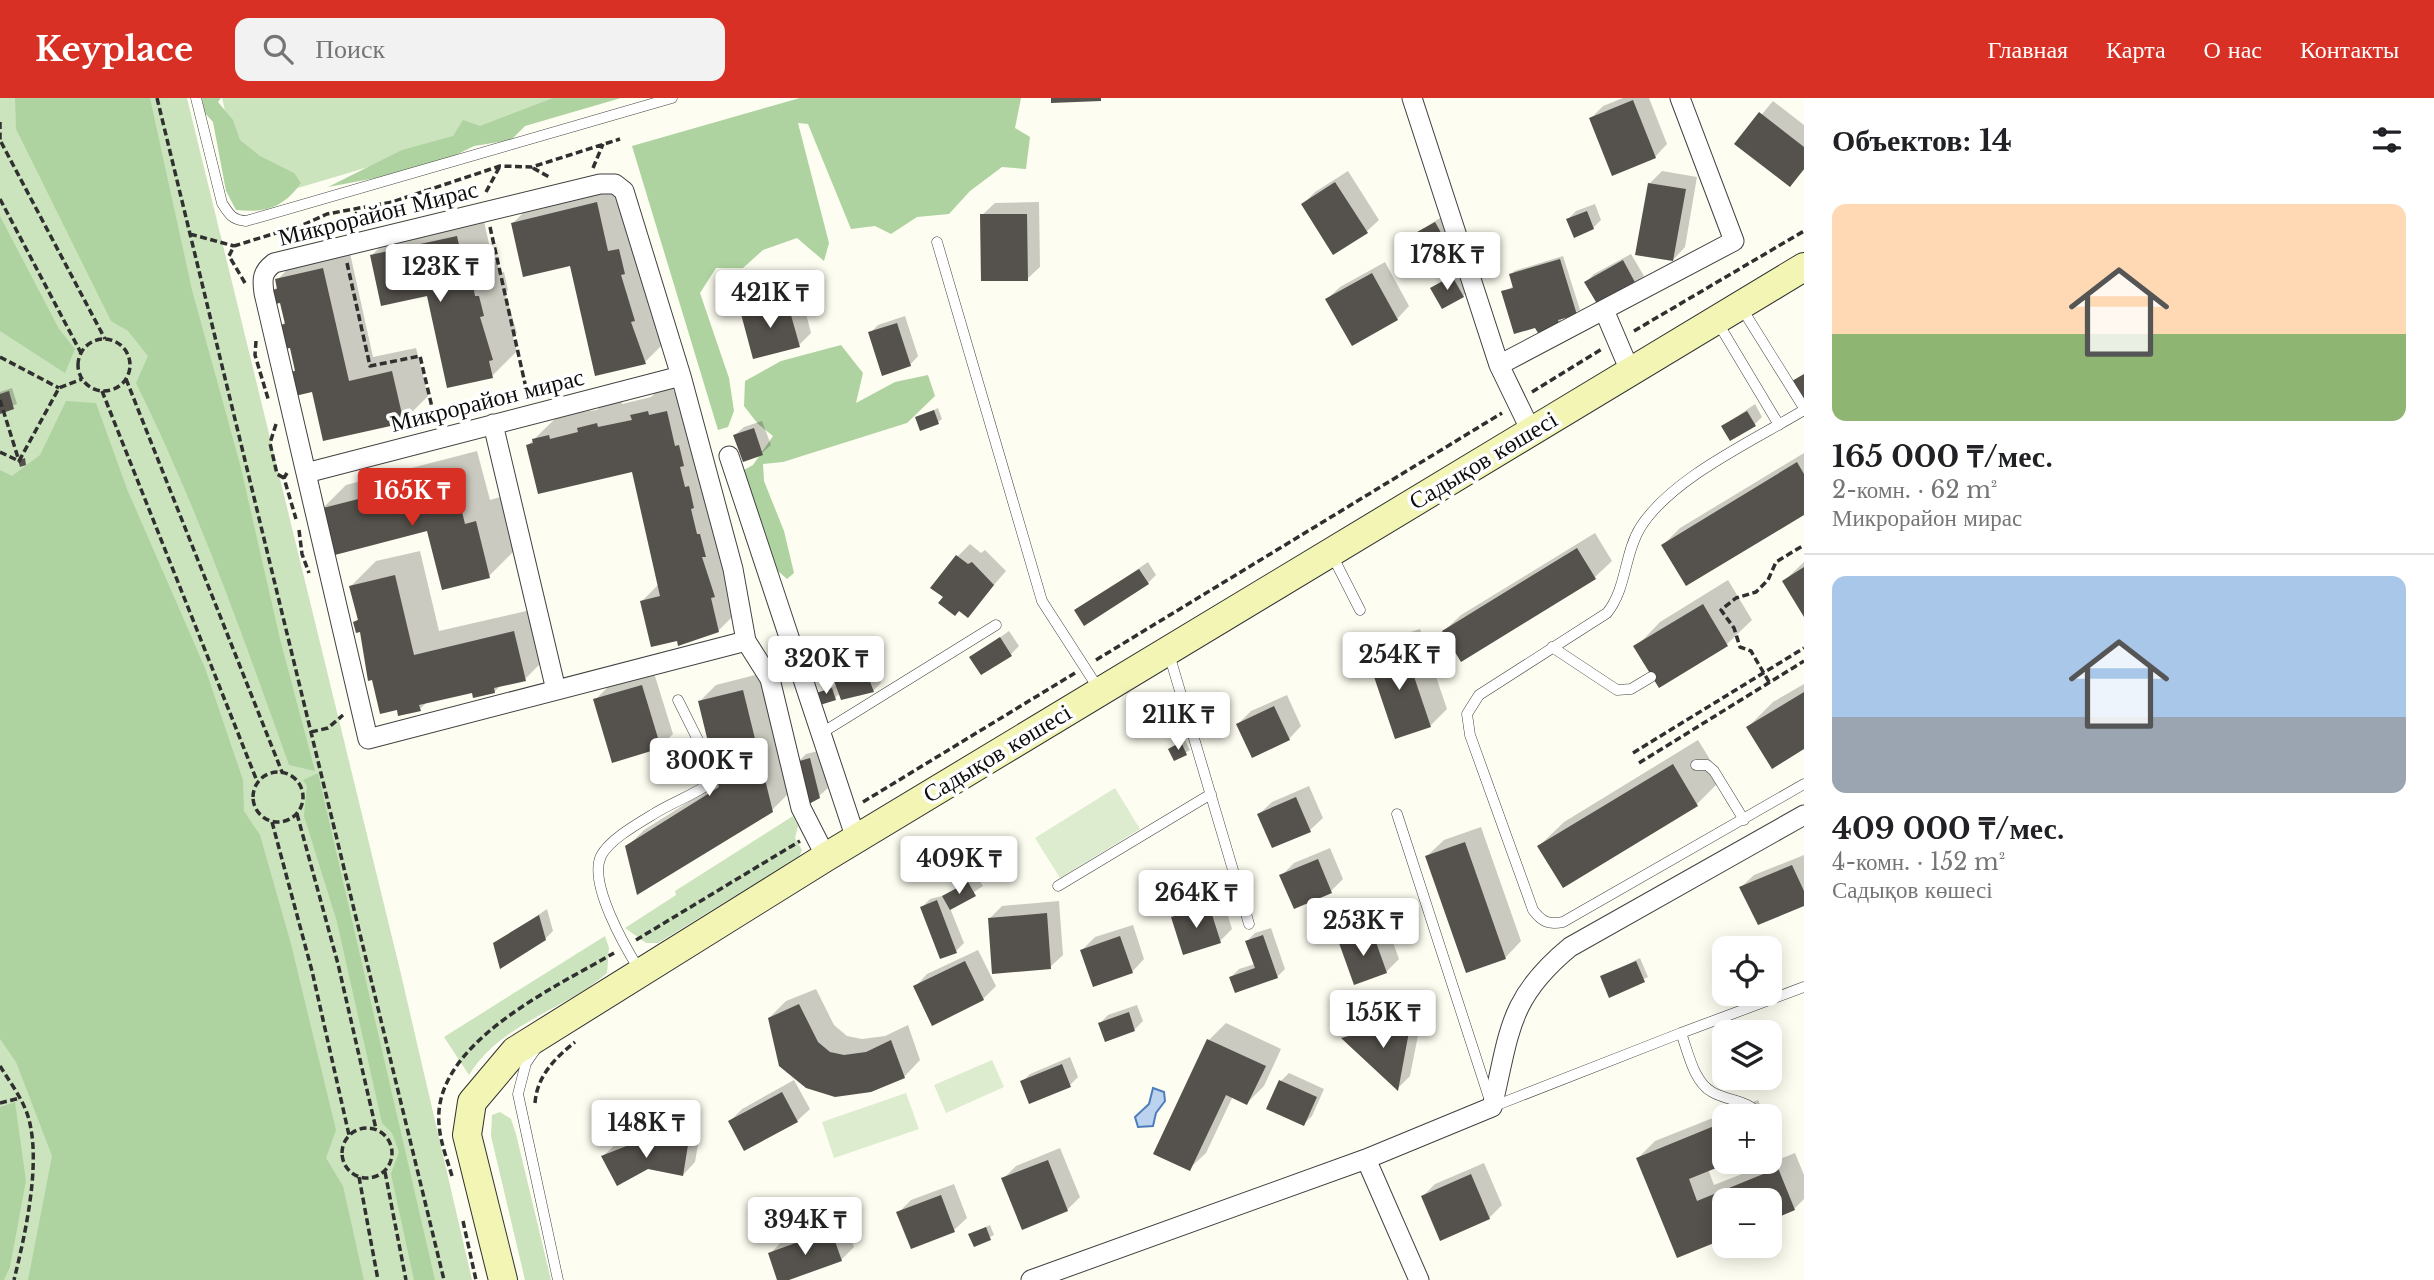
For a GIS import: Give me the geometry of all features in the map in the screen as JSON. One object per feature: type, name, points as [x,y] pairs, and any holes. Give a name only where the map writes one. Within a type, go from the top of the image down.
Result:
[{"type":"street","points":[[1412,98],[1499,365],[1531,431]]},
{"type":"street","points":[[1499,365],[1734,241],[1680,98]]},
{"type":"street","name":"Микрорайон Мирас","points":[[746,641],[368,738],[299,469],[261,278],[274,263],[487,211],[600,184],[615,184],[624,191],[681,376],[733,569],[746,641],[770,679],[801,808],[826,857]]},
{"type":"street","name":"Садықов көшесі","points":[[502,1280],[467,1135],[472,1102],[515,1051],[551,1026],[826,857],[1804,267]]},
{"type":"street","points":[[1604,310],[1630,371]]},
{"type":"street","name":"Микрорайон мирас","points":[[299,469],[440,438],[681,376]]},
{"type":"street","name":"Микрорайон Мирас","points":[[493,424],[556,690]]},
{"type":"street","points":[[729,456],[856,839]]},
{"type":"street","points":[[1031,1280],[1366,1158],[1492,1107],[1515,1011],[1531,983],[1548,966],[1570,947],[1804,815]]},
{"type":"street","points":[[1366,1158],[1419,1280]]},
{"type":"lane","points":[[196,98],[222,203],[230,216],[246,221],[672,98]]},
{"type":"lane","points":[[937,242],[1042,601],[1100,691]]},
{"type":"lane","points":[[1740,305],[1804,409],[1671,491],[1651,511],[1637,531],[1615,604],[1607,613],[1479,695],[1467,714],[1469,735],[1533,910],[1540,919],[1552,925],[1563,922],[1804,784]]},
{"type":"lane","points":[[1716,320],[1779,425]]},
{"type":"lane","points":[[1331,552],[1360,610]]},
{"type":"lane","points":[[820,734],[996,625]]},
{"type":"lane","points":[[1552,647],[1617,690],[1632,689],[1651,677]]},
{"type":"lane","points":[[1168,650],[1249,924]]},
{"type":"lane","points":[[640,971],[625,947],[597,878],[601,855],[612,844],[652,815],[713,781],[713,770],[678,700]]},
{"type":"lane","points":[[1696,765],[1707,765],[1714,771],[1744,820]]},
{"type":"lane","points":[[1058,886],[1211,794]]},
{"type":"lane","points":[[1397,814],[1492,1107],[1804,987]]},
{"type":"lane","points":[[551,1026],[526,1063],[518,1094],[558,1280]]},
{"type":"lane","points":[[1681,1033],[1698,1077],[1710,1091],[1748,1104]]},
{"type":"path","points":[[158,98],[444,1280]]},
{"type":"path","points":[[0,122],[0,143],[105,339]]},
{"type":"path","points":[[190,234],[234,246],[305,224],[327,214],[391,202],[500,166],[532,167],[620,139]]},
{"type":"path","points":[[592,171],[603,144]]},
{"type":"path","points":[[500,166],[484,197],[532,414]]},
{"type":"path","points":[[532,167],[555,181]]},
{"type":"path","points":[[424,190],[455,204]]},
{"type":"path","points":[[0,199],[81,353]]},
{"type":"path","points":[[360,208],[341,234],[370,366],[420,356],[440,438]]},
{"type":"path","points":[[234,246],[229,256],[247,291]]},
{"type":"path","points":[[256,337],[255,355],[272,408]]},
{"type":"path","points":[[105,339],[121,345],[127,351],[131,367],[126,379],[114,390],[102,391],[88,386],[78,367],[81,353],[91,342],[105,339]]},
{"type":"path","points":[[0,357],[59,388]]},
{"type":"path","points":[[19,461],[59,388],[82,379]]},
{"type":"path","points":[[126,379],[282,772]]},
{"type":"path","points":[[102,391],[257,781],[253,804],[260,816],[272,822],[286,821],[297,814],[302,806],[302,790],[293,777],[282,772],[269,773],[257,781]]},
{"type":"path","points":[[0,400],[19,461]]},
{"type":"path","points":[[281,433],[278,418],[270,443],[277,474],[284,478],[312,585]]},
{"type":"path","points":[[0,452],[19,461]]},
{"type":"path","points":[[284,478],[299,469]]},
{"type":"path","points":[[1769,682],[1751,651],[1740,647],[1734,628],[1721,610],[1736,598],[1756,592],[1768,580],[1776,562],[1804,545]]},
{"type":"path","points":[[1633,753],[1804,648]]},
{"type":"path","points":[[1639,763],[1804,661]]},
{"type":"path","points":[[310,732],[328,728],[345,714],[343,705]]},
{"type":"path","points":[[297,814],[338,964],[376,1129],[390,1145],[391,1161],[385,1171],[375,1177],[359,1177],[346,1169],[342,1146],[349,1135],[358,1130],[376,1129]]},
{"type":"path","points":[[272,822],[312,971],[349,1135]]},
{"type":"path","points":[[535,1104],[536,1091],[552,1060],[578,1040]]},
{"type":"path","points":[[0,1066],[20,1098],[30,1124],[32,1166],[22,1248],[13,1280]]},
{"type":"path","points":[[0,1103],[20,1098]]},
{"type":"path","points":[[385,1171],[406,1280]]},
{"type":"path","points":[[359,1177],[378,1280]]},
{"type":"green space","points":[[0,98],[187,98],[400,970],[472,1280],[0,1280]]},
{"type":"green space","points":[[15,98],[150,98],[192,290],[240,464],[280,639],[315,771],[289,765],[199,524],[136,383],[148,356],[128,331],[111,321],[16,129]]},
{"type":"green space","points":[[202,98],[221,98],[218,102],[233,120],[240,140],[260,156],[294,173],[301,183],[287,198],[265,209],[236,210],[226,191],[213,122],[204,112]]},
{"type":"green space","points":[[222,98],[601,98],[247,203]]},
{"type":"green space","points":[[553,98],[621,98],[525,126],[511,140],[474,146],[454,156],[386,176],[328,187],[402,150],[453,136],[463,120],[480,126]]},
{"type":"green space","points":[[800,98],[1021,98],[1015,128],[1030,137],[1026,169],[1002,167],[970,191],[949,214],[917,217],[891,234],[875,226],[851,229],[808,124],[798,123],[829,243],[824,261],[797,238],[763,250],[743,268],[716,268],[700,293],[729,378],[734,411],[728,427],[718,430],[632,146]]},
{"type":"green space","points":[[0,216],[59,329],[75,349],[65,373],[0,331]]},
{"type":"green space","points":[[841,345],[863,373],[856,403],[895,382],[928,375],[935,396],[907,423],[783,462],[763,464],[764,481],[784,531],[794,573],[787,579],[778,571],[742,471],[753,465],[773,436],[758,424],[744,406],[745,381],[781,361]]},
{"type":"green space","points":[[66,401],[96,403],[127,489],[205,668],[243,780],[244,811],[260,835],[291,944],[336,1130],[326,1158],[343,1186],[364,1280],[28,1280],[52,1156],[16,1062],[0,1039],[0,470],[12,476],[40,455]]},
{"type":"green space","points":[[318,773],[435,1280],[414,1280],[391,1174],[399,1152],[392,1133],[382,1123],[337,922],[304,816],[307,786],[303,780]]},
{"type":"green space","points":[[1115,788],[1140,829],[1060,878],[1035,838]]},
{"type":"green space","points":[[793,816],[798,826],[795,838],[802,850],[799,857],[658,943],[646,943],[625,928],[676,895],[675,891]]},
{"type":"green space","points":[[605,936],[609,948],[607,973],[498,1042],[482,1057],[469,1075],[444,1037]]},
{"type":"green space","points":[[992,1060],[1004,1087],[946,1113],[934,1085]]},
{"type":"green space","points":[[906,1093],[919,1129],[834,1158],[822,1122]]},
{"type":"green space","points":[[15,1102],[26,1181],[10,1267],[4,1280],[0,1280],[0,1107]]},
{"type":"green space","points":[[500,1112],[511,1119],[516,1134],[551,1280],[525,1280],[491,1136],[492,1115]]},
{"type":"water","points":[[1153,1088],[1164,1092],[1165,1101],[1156,1113],[1153,1126],[1138,1127],[1135,1117],[1149,1104]]},
{"type":"building","points":[[1051,98],[1101,98],[1101,101],[1051,103]]},
{"type":"building","points":[[1633,100],[1656,158],[1612,176],[1589,118]]},
{"type":"building","points":[[1759,112],[1804,147],[1804,169],[1790,187],[1734,144]]},
{"type":"building","points":[[1335,182],[1368,233],[1333,255],[1301,204]]},
{"type":"building","points":[[1648,183],[1686,189],[1673,261],[1635,255]]},
{"type":"building","points":[[597,202],[608,251],[619,249],[625,274],[621,275],[635,321],[631,322],[646,364],[595,376],[570,266],[523,277],[511,223]]},
{"type":"building","points":[[1587,211],[1594,229],[1574,238],[1566,219]]},
{"type":"building","points":[[980,214],[1027,214],[1028,281],[981,281]]},
{"type":"building","points":[[1435,222],[1448,245],[1414,264],[1401,241]]},
{"type":"building","points":[[457,236],[468,286],[473,285],[475,296],[479,296],[484,316],[480,317],[493,360],[489,361],[493,378],[447,388],[427,296],[381,306],[370,255]]},
{"type":"building","points":[[1560,259],[1577,315],[1558,320],[1560,326],[1538,333],[1535,328],[1514,334],[1501,291],[1513,288],[1509,274]]},
{"type":"building","points":[[1623,260],[1637,286],[1599,307],[1584,282]]},
{"type":"building","points":[[323,268],[349,381],[392,371],[404,423],[323,441],[312,392],[295,396],[290,372],[295,371],[290,348],[285,349],[279,325],[285,324],[280,303],[275,304],[271,290],[277,289],[275,279]]},
{"type":"building","points":[[1372,273],[1398,320],[1352,346],[1325,299]]},
{"type":"building","points":[[1452,276],[1464,297],[1442,309],[1430,288]]},
{"type":"building","points":[[787,301],[800,347],[753,359],[741,314]]},
{"type":"building","points":[[897,323],[911,366],[882,376],[868,332]]},
{"type":"building","points":[[1804,374],[1804,402],[1792,381]]},
{"type":"building","points":[[9,391],[14,409],[0,414],[0,394]]},
{"type":"building","points":[[934,410],[939,424],[920,431],[915,417]]},
{"type":"building","points":[[648,411],[649,415],[667,411],[675,446],[679,445],[684,466],[680,467],[685,487],[689,486],[694,508],[691,509],[706,557],[702,557],[715,597],[711,598],[719,632],[678,646],[677,641],[651,647],[640,601],[660,596],[632,472],[538,494],[526,445],[533,443],[532,439],[549,435],[550,439],[578,432],[577,428],[597,423],[598,427],[632,420],[630,415]]},
{"type":"building","points":[[1747,411],[1756,426],[1730,441],[1721,426]]},
{"type":"building","points":[[754,428],[763,455],[743,462],[733,435]]},
{"type":"building","points":[[25,458],[26,465],[20,467],[18,460]]},
{"type":"building","points":[[1797,462],[1804,474],[1804,515],[1686,586],[1661,545]]},
{"type":"building","points":[[453,475],[465,524],[476,521],[490,578],[442,590],[427,531],[331,556],[319,509]]},
{"type":"building","points":[[1577,548],[1596,579],[1461,662],[1442,631]]},
{"type":"building","points":[[956,555],[968,564],[972,562],[994,585],[968,618],[959,611],[955,616],[938,603],[943,597],[930,588]]},
{"type":"building","points":[[1804,567],[1804,617],[1782,581]]},
{"type":"building","points":[[1139,569],[1149,584],[1084,626],[1074,610]]},
{"type":"building","points":[[395,575],[414,655],[514,631],[526,681],[494,688],[495,693],[473,698],[472,693],[419,705],[421,711],[398,716],[397,710],[380,714],[372,680],[368,681],[360,632],[356,633],[353,622],[358,620],[349,586]]},
{"type":"building","points":[[1703,604],[1728,646],[1659,688],[1633,646]]},
{"type":"building","points":[[1000,637],[1012,656],[981,675],[969,657]]},
{"type":"building","points":[[1403,644],[1431,727],[1395,739],[1367,656]]},
{"type":"building","points":[[864,666],[874,692],[841,700],[833,678]]},
{"type":"building","points":[[642,685],[661,748],[612,763],[593,699]]},
{"type":"building","points":[[832,688],[836,700],[820,705],[816,693]]},
{"type":"building","points":[[743,690],[773,812],[637,895],[625,846],[719,787],[698,701]]},
{"type":"building","points":[[1804,692],[1804,749],[1772,769],[1746,727]]},
{"type":"building","points":[[1274,706],[1290,740],[1252,758],[1236,724]]},
{"type":"building","points":[[1181,742],[1187,755],[1174,761],[1168,749]]},
{"type":"building","points":[[810,758],[820,798],[807,805],[796,762]]},
{"type":"building","points":[[1673,764],[1698,806],[1563,888],[1537,846]]},
{"type":"building","points":[[1296,797],[1311,832],[1272,848],[1257,814]]},
{"type":"building","points":[[1465,842],[1506,959],[1466,973],[1425,856]]},
{"type":"building","points":[[1318,859],[1332,893],[1294,909],[1279,875]]},
{"type":"building","points":[[1792,865],[1804,891],[1804,906],[1758,925],[1739,887]]},
{"type":"building","points":[[968,882],[976,896],[950,910],[942,896]]},
{"type":"building","points":[[937,900],[957,953],[940,959],[920,907]]},
{"type":"building","points":[[1209,905],[1221,943],[1183,955],[1171,917]]},
{"type":"building","points":[[1047,913],[1051,969],[992,974],[988,918]]},
{"type":"building","points":[[539,915],[546,940],[500,969],[493,943]]},
{"type":"building","points":[[1372,931],[1387,973],[1354,985],[1339,943]]},
{"type":"building","points":[[1263,935],[1278,978],[1235,993],[1229,977],[1255,968],[1245,941]]},
{"type":"building","points":[[1120,936],[1133,973],[1093,987],[1080,950]]},
{"type":"building","points":[[965,961],[984,1000],[932,1026],[913,986]]},
{"type":"building","points":[[1636,961],[1645,982],[1609,998],[1600,976]]},
{"type":"building","points":[[799,1004],[818,1042],[830,1052],[844,1055],[866,1052],[891,1040],[905,1078],[871,1092],[835,1097],[806,1088],[779,1066],[768,1018]]},
{"type":"building","points":[[1129,1012],[1135,1031],[1105,1042],[1098,1023]]},
{"type":"building","points":[[1411,1021],[1398,1091],[1341,1038]]},
{"type":"building","points":[[1207,1039],[1266,1066],[1247,1105],[1226,1095],[1190,1171],[1153,1154]]},
{"type":"building","points":[[1062,1064],[1071,1087],[1029,1104],[1020,1081]]},
{"type":"building","points":[[1279,1080],[1317,1097],[1304,1126],[1266,1109]]},
{"type":"building","points":[[782,1092],[798,1122],[744,1151],[728,1121]]},
{"type":"building","points":[[1712,1127],[1712,1170],[1689,1179],[1697,1201],[1712,1195],[1712,1244],[1677,1258],[1636,1158]]},
{"type":"building","points":[[642,1140],[688,1145],[683,1176],[648,1169],[617,1186],[601,1156]]},
{"type":"building","points":[[1048,1160],[1068,1211],[1022,1230],[1001,1178]]},
{"type":"building","points":[[1471,1174],[1490,1219],[1440,1241],[1421,1196]]},
{"type":"building","points":[[1763,1174],[1780,1174],[1795,1210],[1782,1216],[1782,1188],[1729,1188]]},
{"type":"building","points":[[941,1195],[955,1232],[911,1249],[896,1212]]},
{"type":"building","points":[[986,1227],[991,1240],[974,1247],[968,1234]]},
{"type":"building","points":[[831,1230],[842,1261],[789,1280],[777,1280],[768,1253]]}]
